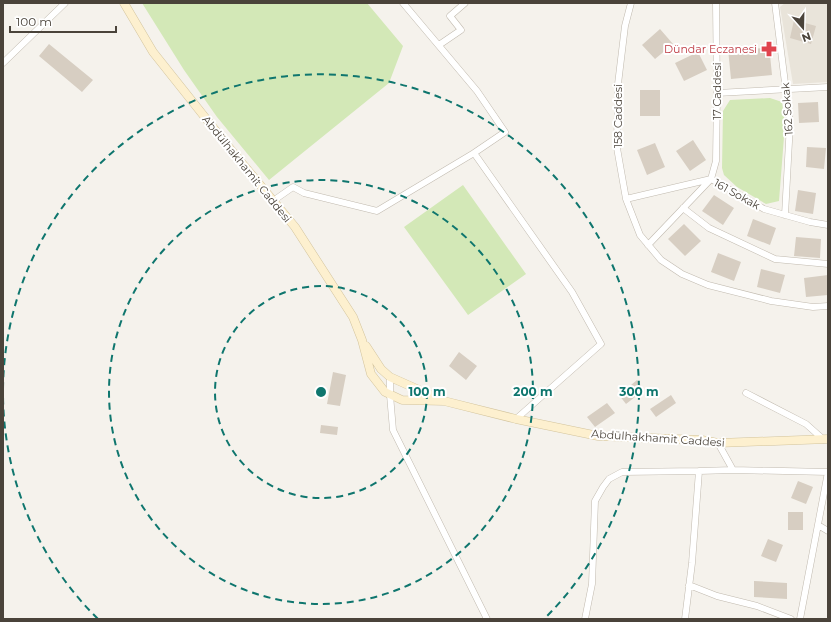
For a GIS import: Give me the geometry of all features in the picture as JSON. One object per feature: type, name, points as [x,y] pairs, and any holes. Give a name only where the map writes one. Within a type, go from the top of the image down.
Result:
[{"type":"main road","name":"Abdülhakhamit Caddesi","points":[[124,3],[153,52],[272,201],[295,227],[353,317],[362,340],[370,374],[385,392],[402,400],[444,401]]},
{"type":"main road","name":"Abdülhakhamit Caddesi","points":[[362,340],[381,369],[390,377],[444,401],[516,419],[598,436],[702,440],[718,443],[826,439]]},
{"type":"street","points":[[3,62],[65,3]]},
{"type":"street","points":[[272,201],[293,187],[304,193],[377,210],[474,153],[505,132],[477,91],[403,3]]},
{"type":"street","points":[[438,45],[461,30],[450,16],[465,3]]},
{"type":"street","name":"158 Caddesi","points":[[634,3],[625,26],[618,84],[617,148],[626,199],[640,235],[661,260],[682,274],[708,285],[771,301],[814,307],[828,306]]},
{"type":"street","name":"17 Caddesi","points":[[711,179],[716,161],[716,3]]},
{"type":"street","name":"162 Sokak","points":[[775,3],[790,123],[785,215]]},
{"type":"street","points":[[717,93],[828,87]]},
{"type":"street","points":[[474,153],[572,292],[601,344],[516,419]]},
{"type":"street","points":[[626,199],[711,179]]},
{"type":"street","name":"161 Sokak","points":[[648,245],[711,179],[764,209],[810,222],[828,225]]},
{"type":"street","points":[[683,208],[709,228],[775,259],[828,264]]},
{"type":"street","points":[[370,374],[381,369]]},
{"type":"street","points":[[390,377],[393,430],[488,619]]},
{"type":"street","points":[[746,393],[806,424],[826,439]]},
{"type":"street","points":[[718,443],[733,470]]},
{"type":"street","points":[[585,619],[592,584],[595,501],[609,479],[622,472],[733,470],[828,472],[800,619]]},
{"type":"street","points":[[685,619],[699,471]]},
{"type":"street","points":[[818,525],[828,531]]},
{"type":"street","points":[[689,585],[717,596],[757,606],[791,619]]},
{"type":"shaded area","points":[[785,3],[828,3],[828,82],[793,84],[780,7]]},
{"type":"green space","points":[[142,3],[367,3],[403,46],[389,83],[269,180],[217,117],[184,70]]},
{"type":"green space","points":[[770,98],[782,102],[785,124],[779,201],[766,204],[737,187],[724,175],[722,168],[723,111],[730,100]]},
{"type":"green space","points":[[463,185],[526,274],[468,315],[404,227]]},
{"type":"building","points":[[794,20],[816,26],[811,44],[790,38]]},
{"type":"building","points":[[660,29],[673,44],[655,59],[642,45]]},
{"type":"building","points":[[49,44],[93,80],[82,92],[39,56]]},
{"type":"building","points":[[769,45],[772,75],[731,79],[728,49],[735,48],[735,51],[762,48],[762,46]]},
{"type":"building","points":[[698,52],[707,70],[684,81],[675,63]]},
{"type":"building","points":[[640,90],[660,90],[660,116],[640,116]]},
{"type":"building","points":[[818,102],[819,122],[799,123],[798,103]]},
{"type":"building","points":[[693,140],[706,160],[690,171],[676,151]]},
{"type":"building","points":[[655,143],[665,167],[647,175],[637,150]]},
{"type":"building","points":[[807,147],[826,148],[824,169],[806,167]]},
{"type":"building","points":[[798,190],[816,193],[813,214],[795,211]]},
{"type":"building","points":[[714,195],[734,208],[723,225],[702,211]]},
{"type":"building","points":[[753,219],[776,228],[770,245],[747,236]]},
{"type":"building","points":[[684,224],[701,241],[685,256],[668,239]]},
{"type":"building","points":[[796,237],[821,239],[820,258],[794,256]]},
{"type":"building","points":[[718,253],[741,262],[734,281],[711,272]]},
{"type":"building","points":[[761,269],[785,275],[780,293],[757,287]]},
{"type":"building","points":[[828,275],[828,295],[806,297],[804,278]]},
{"type":"building","points":[[459,352],[477,366],[466,380],[449,366]]},
{"type":"building","points":[[333,372],[346,375],[340,406],[327,404]]},
{"type":"building","points":[[637,380],[644,390],[626,404],[619,395]]},
{"type":"building","points":[[671,395],[676,403],[656,417],[650,409]]},
{"type":"building","points":[[607,403],[615,413],[595,427],[587,417]]},
{"type":"building","points":[[321,425],[338,427],[337,435],[320,433]]},
{"type":"building","points":[[798,481],[813,487],[806,504],[791,498]]},
{"type":"building","points":[[788,512],[803,512],[803,530],[788,530]]},
{"type":"building","points":[[768,539],[783,545],[776,562],[761,556]]},
{"type":"building","points":[[754,581],[787,583],[787,599],[754,597]]},
{"type":"place","name":"Dündar Eczanesi","points":[[769,49]]}]
